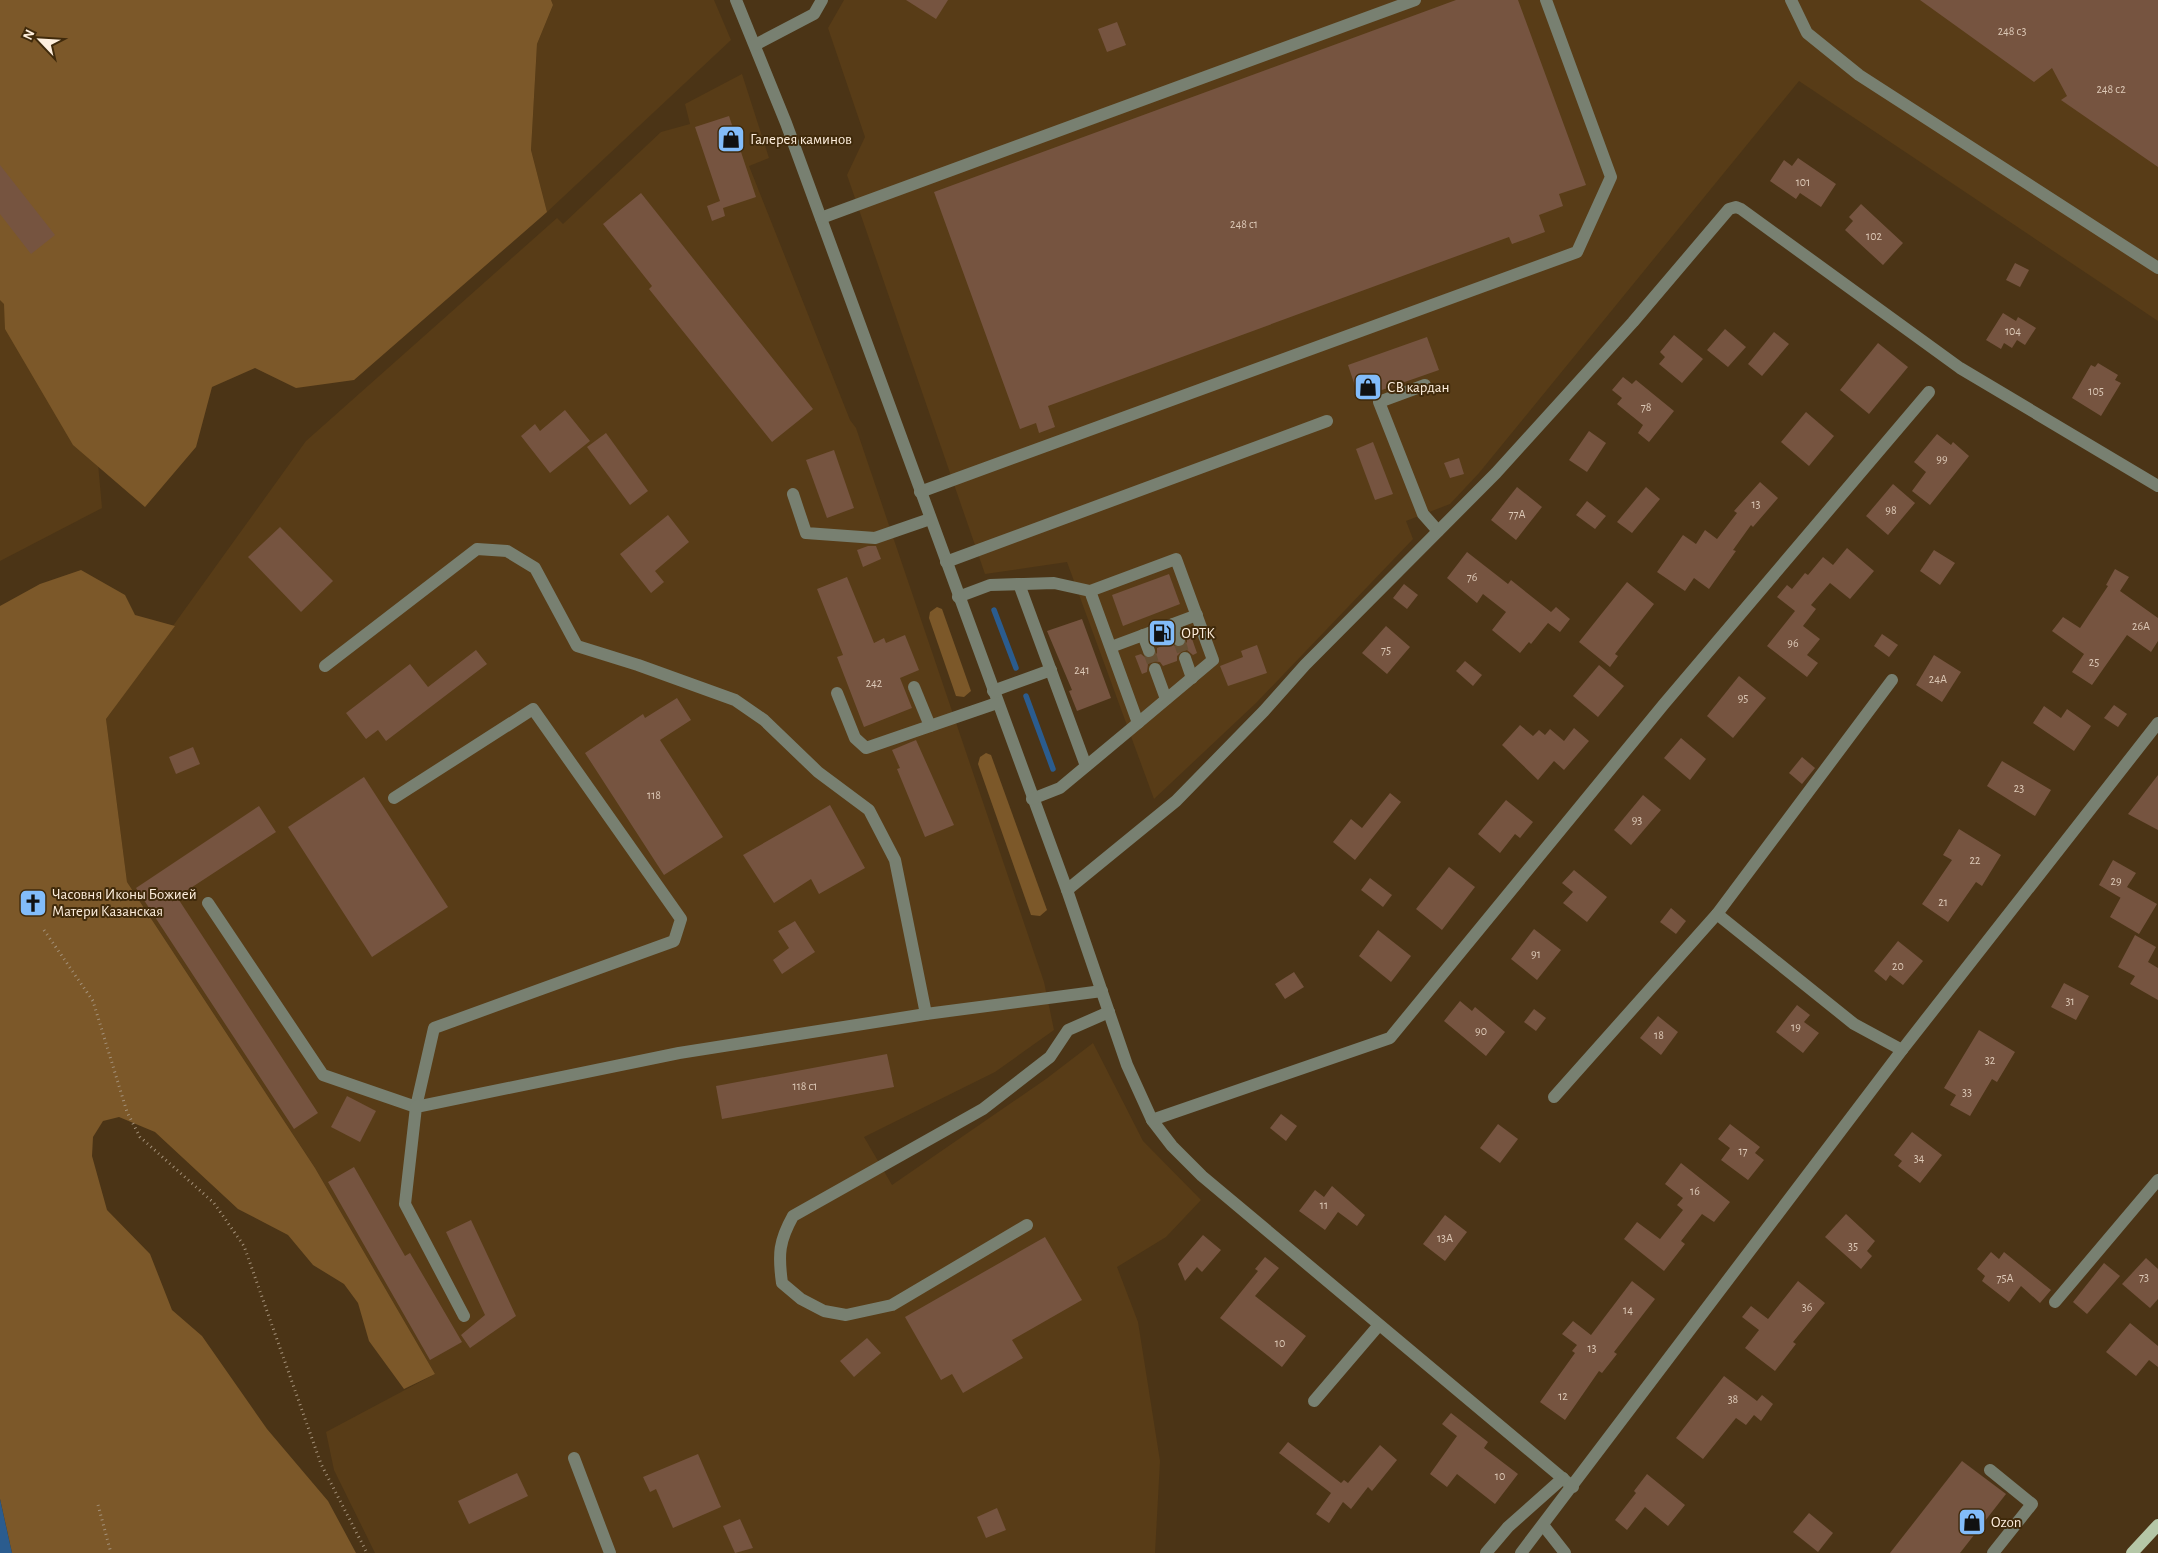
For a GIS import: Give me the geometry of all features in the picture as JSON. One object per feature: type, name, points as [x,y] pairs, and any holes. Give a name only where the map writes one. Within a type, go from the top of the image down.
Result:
[{"type":"main road","points":[[2132,1553],[2158,1525]]},
{"type":"street","points":[[736,0],[821,218],[958,597],[1067,890],[1127,1065],[1152,1120],[1172,1146],[1202,1176],[1568,1482]]},
{"type":"street","points":[[755,45],[814,14],[822,0]]},
{"type":"street","points":[[821,218],[1415,0]]},
{"type":"street","points":[[920,492],[1577,252],[1611,177],[1546,0]]},
{"type":"street","points":[[1791,0],[1806,33],[1859,75],[2158,268]]},
{"type":"street","points":[[1067,890],[1176,801],[1264,711],[1305,665],[1496,472],[1633,322],[1729,209],[1736,207],[1960,368],[2158,486]]},
{"type":"street","points":[[1425,385],[1379,402],[1423,514],[1438,531]]},
{"type":"street","points":[[1152,1120],[1390,1038],[1664,704],[1930,392]]},
{"type":"street","points":[[946,562],[1328,421]]},
{"type":"street","points":[[793,494],[806,533],[875,538],[930,519]]},
{"type":"street","points":[[326,666],[477,548],[507,550],[535,568],[577,646],[638,665],[735,700],[764,720],[818,772],[869,810],[895,860],[926,1014]]},
{"type":"street","points":[[958,597],[990,585],[1054,583],[1090,591],[1176,559],[1197,615],[1213,660],[1060,788],[1032,799]]},
{"type":"street","points":[[1019,584],[1086,766]]},
{"type":"street","points":[[1090,591],[1138,723]]},
{"type":"street","points":[[1110,647],[1197,615]]},
{"type":"street","points":[[1173,624],[1178,640]]},
{"type":"street","points":[[1143,636],[1149,651]]},
{"type":"street","points":[[1185,658],[1192,678]]},
{"type":"street","points":[[1155,669],[1166,699]]},
{"type":"street","points":[[837,693],[855,738],[866,748],[930,726],[1051,670]]},
{"type":"street","points":[[1554,1097],[1717,914],[1892,680]]},
{"type":"street","points":[[914,687],[930,726]]},
{"type":"street","points":[[394,798],[533,709],[681,919],[674,941],[434,1028],[416,1107],[405,1204],[464,1316]]},
{"type":"street","points":[[1521,1553],[1543,1525],[1568,1482],[2158,723]]},
{"type":"street","points":[[208,903],[323,1075],[416,1107],[679,1053],[926,1014],[1102,991]]},
{"type":"street","points":[[1717,914],[1854,1024],[1902,1050]]},
{"type":"street","points":[[1027,1225],[892,1305],[846,1314],[824,1311],[801,1299],[782,1282],[778,1256],[784,1233],[794,1216],[983,1109],[1050,1057],[1068,1030],[1110,1012]]},
{"type":"street","points":[[2055,1302],[2158,1180]]},
{"type":"street","points":[[1314,1401],[1379,1325]]},
{"type":"street","points":[[574,1458],[610,1553]]},
{"type":"street","points":[[1990,1470],[2032,1504],[1993,1553]]},
{"type":"street","points":[[1486,1553],[1508,1527],[1568,1482]]},
{"type":"street","points":[[1543,1525],[1558,1550]]},
{"type":"path","points":[[44,930],[93,1001],[127,1112],[140,1137],[214,1203],[244,1246],[321,1464],[367,1553]]},
{"type":"path","points":[[98,1505],[111,1553]]},
{"type":"shaded area","points":[[0,0],[551,0],[553,5],[537,44],[531,150],[547,212],[354,380],[296,388],[255,368],[212,387],[196,447],[145,507],[73,445],[5,329],[4,304],[0,300]]},
{"type":"shaded area","points":[[551,0],[714,0],[731,40],[547,212],[531,150],[537,44],[553,5]]},
{"type":"shaded area","points":[[844,0],[2158,0],[2158,321],[1799,81],[1479,473],[1450,504],[1406,521],[1413,539],[1256,703],[1154,799],[1067,562],[985,574],[847,175],[865,137],[828,28]]},
{"type":"shaded area","points":[[0,48],[79,252],[102,508],[0,561]]},
{"type":"shaded area","points":[[742,74],[769,158],[749,166],[850,420],[856,428],[1044,982],[1054,1030],[995,1072],[864,1137],[892,1185],[1046,1079],[1093,1043],[1143,1141],[1201,1200],[1166,1237],[1117,1267],[1138,1322],[1160,1461],[1155,1553],[375,1553],[334,1470],[326,1432],[435,1374],[315,1168],[127,882],[106,719],[306,441],[557,218],[563,224],[661,132],[690,124],[685,104]]},
{"type":"shaded area","points":[[81,570],[125,595],[135,615],[175,626],[106,719],[127,882],[315,1168],[435,1374],[404,1389],[369,1341],[358,1303],[344,1284],[313,1265],[288,1235],[238,1209],[155,1132],[119,1117],[103,1121],[93,1137],[92,1156],[107,1210],[150,1254],[172,1310],[202,1336],[267,1429],[328,1501],[356,1553],[12,1553],[0,1499],[0,606],[40,584]]},
{"type":"shaded area","points":[[937,607],[942,609],[971,691],[964,697],[956,696],[929,618],[930,612]]},
{"type":"shaded area","points":[[986,753],[991,755],[1047,910],[1040,916],[1031,915],[978,764],[980,757]]},
{"type":"water","points":[[0,1499],[12,1553],[0,1553]]},
{"type":"building","points":[[906,0],[948,0],[936,19]]},
{"type":"building","points":[[1456,0],[1518,0],[1586,185],[1559,194],[1563,206],[1539,215],[1545,232],[1512,244],[1509,237],[1048,406],[1055,427],[1039,433],[1036,423],[1020,429],[934,192]]},
{"type":"building","points":[[1920,0],[2158,0],[2158,167],[2061,100],[2067,96],[2052,68],[2034,82]]},
{"type":"building","points":[[1117,22],[1126,45],[1107,52],[1098,29]]},
{"type":"building","points":[[729,116],[756,197],[723,208],[725,216],[712,221],[707,206],[720,201],[695,127]]},
{"type":"building","points":[[1798,158],[1836,184],[1821,207],[1800,193],[1796,199],[1770,181],[1784,160],[1792,166]]},
{"type":"building","points":[[0,165],[55,235],[31,254],[0,214]]},
{"type":"building","points":[[641,193],[813,409],[772,442],[649,289],[652,286],[603,224]]},
{"type":"building","points":[[1861,204],[1903,243],[1883,265],[1845,230],[1853,221],[1849,217]]},
{"type":"building","points":[[2015,263],[2029,270],[2020,287],[2006,280]]},
{"type":"building","points":[[2003,313],[2016,321],[2018,317],[2036,328],[2025,345],[2017,340],[2012,348],[2004,343],[2001,349],[1986,340]]},
{"type":"building","points":[[1725,329],[1746,347],[1728,367],[1707,350]]},
{"type":"building","points":[[1774,332],[1789,344],[1762,376],[1748,364]]},
{"type":"building","points":[[1674,335],[1703,359],[1682,383],[1659,364],[1665,357],[1660,352]]},
{"type":"building","points":[[1427,337],[1439,370],[1359,398],[1348,365]]},
{"type":"building","points":[[1878,343],[1908,367],[1869,414],[1840,390]]},
{"type":"building","points":[[2098,363],[2118,375],[2115,380],[2121,383],[2101,416],[2072,398],[2091,365],[2095,367]]},
{"type":"building","points":[[1623,377],[1632,384],[1636,380],[1674,411],[1649,442],[1638,433],[1643,425],[1617,404],[1622,398],[1612,390]]},
{"type":"building","points":[[565,410],[590,441],[550,473],[521,436],[535,424],[540,431]]},
{"type":"building","points":[[1806,412],[1834,436],[1809,466],[1781,442]]},
{"type":"building","points":[[1589,431],[1606,443],[1587,472],[1569,460]]},
{"type":"building","points":[[606,433],[648,491],[630,505],[587,447]]},
{"type":"building","points":[[1937,434],[1951,445],[1953,442],[1969,456],[1930,505],[1912,491],[1926,472],[1914,462]]},
{"type":"building","points":[[1373,442],[1393,494],[1375,500],[1356,449]]},
{"type":"building","points":[[834,450],[854,508],[827,518],[806,460]]},
{"type":"building","points":[[1459,458],[1464,474],[1450,478],[1444,463]]},
{"type":"building","points":[[1760,482],[1778,498],[1753,527],[1751,525],[1733,550],[1736,551],[1709,589],[1694,578],[1685,591],[1657,572],[1683,535],[1696,544],[1705,530],[1717,539],[1737,513],[1734,511]]},
{"type":"building","points":[[1893,484],[1915,503],[1888,535],[1866,516]]},
{"type":"building","points":[[1517,487],[1542,507],[1516,540],[1491,520]]},
{"type":"building","points":[[1646,487],[1660,499],[1632,533],[1617,522]]},
{"type":"building","points":[[1587,501],[1606,516],[1595,529],[1576,515]]},
{"type":"building","points":[[668,515],[689,542],[655,571],[664,582],[651,593],[620,554]]},
{"type":"building","points":[[280,527],[333,581],[301,612],[248,557]]},
{"type":"building","points":[[868,546],[876,546],[881,559],[863,567],[857,550]]},
{"type":"building","points":[[1847,548],[1874,571],[1850,599],[1830,583],[1811,605],[1816,609],[1803,626],[1820,639],[1807,655],[1818,663],[1807,677],[1767,646],[1795,611],[1777,597],[1787,585],[1792,589],[1805,573],[1808,575],[1823,557],[1833,565]]},
{"type":"building","points":[[1934,550],[1955,563],[1940,585],[1920,571]]},
{"type":"building","points":[[1467,552],[1508,584],[1511,580],[1551,612],[1556,607],[1570,619],[1560,632],[1548,623],[1531,644],[1529,642],[1520,653],[1492,630],[1506,612],[1483,594],[1477,603],[1447,578]]},
{"type":"building","points":[[2115,569],[2129,577],[2120,591],[2158,618],[2158,641],[2151,652],[2127,635],[2092,685],[2072,672],[2084,654],[2052,631],[2063,617],[2080,628],[2108,586],[2106,585]]},
{"type":"building","points":[[1169,574],[1180,604],[1123,626],[1112,595]]},
{"type":"building","points":[[847,577],[874,643],[884,638],[886,643],[905,635],[919,670],[900,678],[912,708],[864,727],[837,657],[843,655],[817,589]]},
{"type":"building","points":[[1627,582],[1654,604],[1615,654],[1618,656],[1610,667],[1579,642]]},
{"type":"building","points":[[1404,584],[1418,595],[1407,609],[1393,598]]},
{"type":"building","points":[[1082,619],[1111,698],[1077,711],[1069,691],[1072,690],[1047,631]]},
{"type":"building","points":[[1386,626],[1410,647],[1387,674],[1362,653]]},
{"type":"building","points":[[1882,634],[1898,645],[1889,657],[1874,646]]},
{"type":"building","points":[[1191,636],[1197,653],[1193,655],[1187,650],[1182,651],[1177,656],[1177,661],[1163,666],[1160,662],[1153,661],[1148,664],[1147,672],[1142,674],[1135,656],[1141,654],[1147,659],[1152,658],[1157,653],[1157,648],[1171,643],[1177,648],[1182,647],[1187,642],[1187,637]]},
{"type":"building","points":[[1257,645],[1267,673],[1228,686],[1220,666],[1243,657],[1241,651]]},
{"type":"building","points":[[476,650],[487,664],[386,741],[378,730],[366,739],[346,713],[410,664],[428,687]]},
{"type":"building","points":[[1934,655],[1961,672],[1942,702],[1916,685]]},
{"type":"building","points":[[1465,661],[1482,675],[1473,686],[1456,671]]},
{"type":"building","points":[[1599,665],[1624,686],[1598,717],[1573,696]]},
{"type":"building","points":[[1739,676],[1766,698],[1733,738],[1707,716]]},
{"type":"building","points":[[677,698],[691,720],[660,740],[723,837],[664,875],[585,753],[643,714],[645,718]]},
{"type":"building","points":[[2114,705],[2127,714],[2118,727],[2104,718]]},
{"type":"building","points":[[2044,706],[2061,718],[2067,709],[2091,726],[2074,751],[2033,723]]},
{"type":"building","points":[[1520,725],[1533,736],[1539,730],[1545,735],[1550,729],[1564,741],[1574,728],[1589,741],[1564,770],[1554,761],[1538,780],[1502,745]]},
{"type":"building","points":[[1681,738],[1706,759],[1690,780],[1664,758]]},
{"type":"building","points":[[916,740],[954,825],[925,837],[897,769],[900,768],[892,750]]},
{"type":"building","points":[[193,747],[200,764],[176,774],[169,757]]},
{"type":"building","points":[[1802,757],[1815,768],[1802,784],[1789,773]]},
{"type":"building","points":[[2002,761],[2051,790],[2035,816],[1987,786]]},
{"type":"building","points":[[2158,775],[2158,830],[2128,814]]},
{"type":"building","points":[[364,777],[448,907],[372,957],[288,827]]},
{"type":"building","points":[[1390,793],[1401,802],[1355,860],[1333,842],[1351,819],[1362,828]]},
{"type":"building","points":[[1643,795],[1661,810],[1631,845],[1614,830]]},
{"type":"building","points":[[1506,800],[1533,822],[1520,838],[1515,834],[1500,853],[1478,834]]},
{"type":"building","points":[[830,805],[865,868],[819,894],[811,879],[774,903],[743,855]]},
{"type":"building","points":[[259,806],[276,832],[177,897],[318,1113],[294,1129],[136,888]]},
{"type":"building","points":[[1959,829],[2001,855],[1982,886],[1976,882],[1948,922],[1922,904],[1952,860],[1943,855]]},
{"type":"building","points":[[2113,860],[2136,873],[2127,887],[2157,904],[2139,934],[2110,917],[2121,898],[2099,885]]},
{"type":"building","points":[[1449,867],[1475,887],[1442,930],[1416,909]]},
{"type":"building","points":[[1574,870],[1607,897],[1587,922],[1563,903],[1573,892],[1562,883]]},
{"type":"building","points":[[1370,878],[1392,895],[1383,907],[1361,890]]},
{"type":"building","points":[[1671,908],[1686,921],[1676,934],[1660,922]]},
{"type":"building","points":[[795,921],[815,952],[782,974],[773,960],[789,948],[778,931]]},
{"type":"building","points":[[1534,929],[1561,950],[1537,980],[1511,959]]},
{"type":"building","points":[[1378,930],[1411,956],[1391,982],[1359,956]]},
{"type":"building","points":[[2135,935],[2156,947],[2148,962],[2158,968],[2158,1000],[2130,984],[2135,976],[2118,967]]},
{"type":"building","points":[[1898,941],[1923,961],[1903,985],[1890,975],[1886,981],[1874,971]]},
{"type":"building","points":[[1294,972],[1304,987],[1285,999],[1275,984]]},
{"type":"building","points":[[2064,983],[2089,996],[2076,1020],[2051,1007]]},
{"type":"building","points":[[1460,1001],[1472,1011],[1475,1007],[1505,1032],[1486,1056],[1444,1021]]},
{"type":"building","points":[[1797,1005],[1810,1015],[1804,1022],[1819,1033],[1803,1053],[1776,1032]]},
{"type":"building","points":[[1534,1009],[1546,1018],[1536,1031],[1524,1022]]},
{"type":"building","points":[[1658,1016],[1678,1032],[1661,1055],[1640,1038]]},
{"type":"building","points":[[1979,1030],[2015,1052],[1997,1082],[1992,1079],[1970,1116],[1950,1105],[1956,1095],[1944,1088]]},
{"type":"building","points":[[887,1054],[894,1087],[722,1119],[716,1086]]},
{"type":"building","points":[[347,1096],[376,1111],[360,1142],[331,1127]]},
{"type":"building","points":[[1281,1114],[1297,1126],[1286,1141],[1270,1128]]},
{"type":"building","points":[[1498,1124],[1518,1139],[1500,1163],[1480,1148]]},
{"type":"building","points":[[1730,1124],[1760,1147],[1755,1153],[1764,1160],[1748,1180],[1721,1160],[1730,1148],[1718,1139]]},
{"type":"building","points":[[1912,1132],[1942,1155],[1920,1183],[1898,1166],[1902,1161],[1894,1155]]},
{"type":"building","points":[[1681,1163],[1730,1202],[1714,1222],[1702,1214],[1681,1241],[1685,1244],[1664,1271],[1624,1239],[1637,1222],[1660,1239],[1683,1210],[1677,1205],[1683,1198],[1665,1184]]},
{"type":"building","points":[[354,1167],[405,1256],[410,1253],[462,1342],[430,1360],[328,1182]]},
{"type":"building","points":[[1332,1186],[1365,1215],[1357,1226],[1338,1212],[1325,1230],[1299,1211],[1315,1190],[1324,1197]]},
{"type":"building","points":[[1846,1214],[1875,1241],[1867,1251],[1872,1256],[1861,1269],[1825,1237]]},
{"type":"building","points":[[1445,1215],[1467,1232],[1445,1261],[1423,1244]]},
{"type":"building","points":[[471,1220],[516,1316],[470,1348],[461,1335],[485,1315],[446,1232]]},
{"type":"building","points":[[1203,1235],[1221,1250],[1202,1272],[1197,1267],[1185,1281],[1178,1264]]},
{"type":"building","points":[[1045,1237],[1082,1300],[1012,1340],[1023,1358],[963,1393],[952,1374],[941,1380],[905,1317]]},
{"type":"building","points":[[1991,1252],[1999,1259],[2004,1252],[2051,1290],[2040,1303],[2021,1286],[2009,1302],[1982,1281],[1985,1276],[1977,1269]]},
{"type":"building","points":[[1265,1257],[1279,1268],[1255,1296],[1306,1336],[1282,1367],[1220,1318],[1258,1271],[1255,1269]]},
{"type":"building","points":[[2146,1258],[2158,1269],[2158,1299],[2150,1308],[2122,1284]]},
{"type":"building","points":[[2104,1263],[2120,1276],[2087,1314],[2073,1302]]},
{"type":"building","points":[[1632,1281],[1655,1299],[1614,1352],[1617,1354],[1602,1373],[1599,1371],[1565,1420],[1540,1402],[1575,1353],[1572,1351],[1577,1345],[1562,1334],[1573,1321],[1591,1335]]},
{"type":"building","points":[[1798,1281],[1825,1303],[1793,1342],[1796,1344],[1775,1371],[1745,1348],[1759,1330],[1742,1317],[1751,1306],[1768,1319]]},
{"type":"building","points":[[2130,1323],[2158,1346],[2158,1367],[2149,1360],[2136,1376],[2106,1352]]},
{"type":"building","points":[[867,1338],[881,1353],[854,1377],[840,1361]]},
{"type":"building","points":[[1724,1376],[1757,1401],[1762,1395],[1773,1404],[1761,1421],[1754,1415],[1746,1425],[1736,1418],[1703,1459],[1676,1438]]},
{"type":"building","points":[[1451,1413],[1488,1442],[1484,1448],[1518,1474],[1495,1504],[1457,1474],[1447,1487],[1430,1474],[1457,1436],[1442,1424]]},
{"type":"building","points":[[1288,1442],[1341,1483],[1344,1480],[1348,1483],[1380,1445],[1397,1460],[1372,1491],[1368,1487],[1351,1509],[1343,1502],[1329,1523],[1316,1514],[1331,1493],[1279,1453]]},
{"type":"building","points":[[698,1454],[721,1507],[673,1528],[656,1489],[650,1492],[643,1477]]},
{"type":"building","points":[[1962,1461],[2006,1494],[1960,1553],[1890,1553]]},
{"type":"building","points":[[517,1473],[528,1496],[469,1524],[458,1501]]},
{"type":"building","points":[[1647,1474],[1685,1505],[1668,1526],[1645,1507],[1627,1530],[1615,1520],[1636,1493],[1634,1491]]},
{"type":"building","points":[[997,1508],[1006,1530],[986,1538],[977,1517]]},
{"type":"building","points":[[1809,1513],[1833,1533],[1818,1552],[1793,1532]]},
{"type":"building","points":[[740,1519],[753,1548],[735,1553],[723,1526]]},
{"type":"waterway","points":[[994,610],[1016,668]]},
{"type":"waterway","points":[[1026,696],[1053,769]]},
{"type":"tunnel","points":[[1179,640],[1185,658]]},
{"type":"tunnel","points":[[1149,651],[1155,669]]},
{"type":"place","name":"Галерея каминов","points":[[731,139]]},
{"type":"place","name":"СВ кардан","points":[[1368,387]]},
{"type":"place","name":"ОРТК","points":[[1162,633]]},
{"type":"place","name":"Часовня Иконы Божией Матери Казанская","points":[[33,903]]},
{"type":"place","name":"Ozon","points":[[1972,1522]]}]
